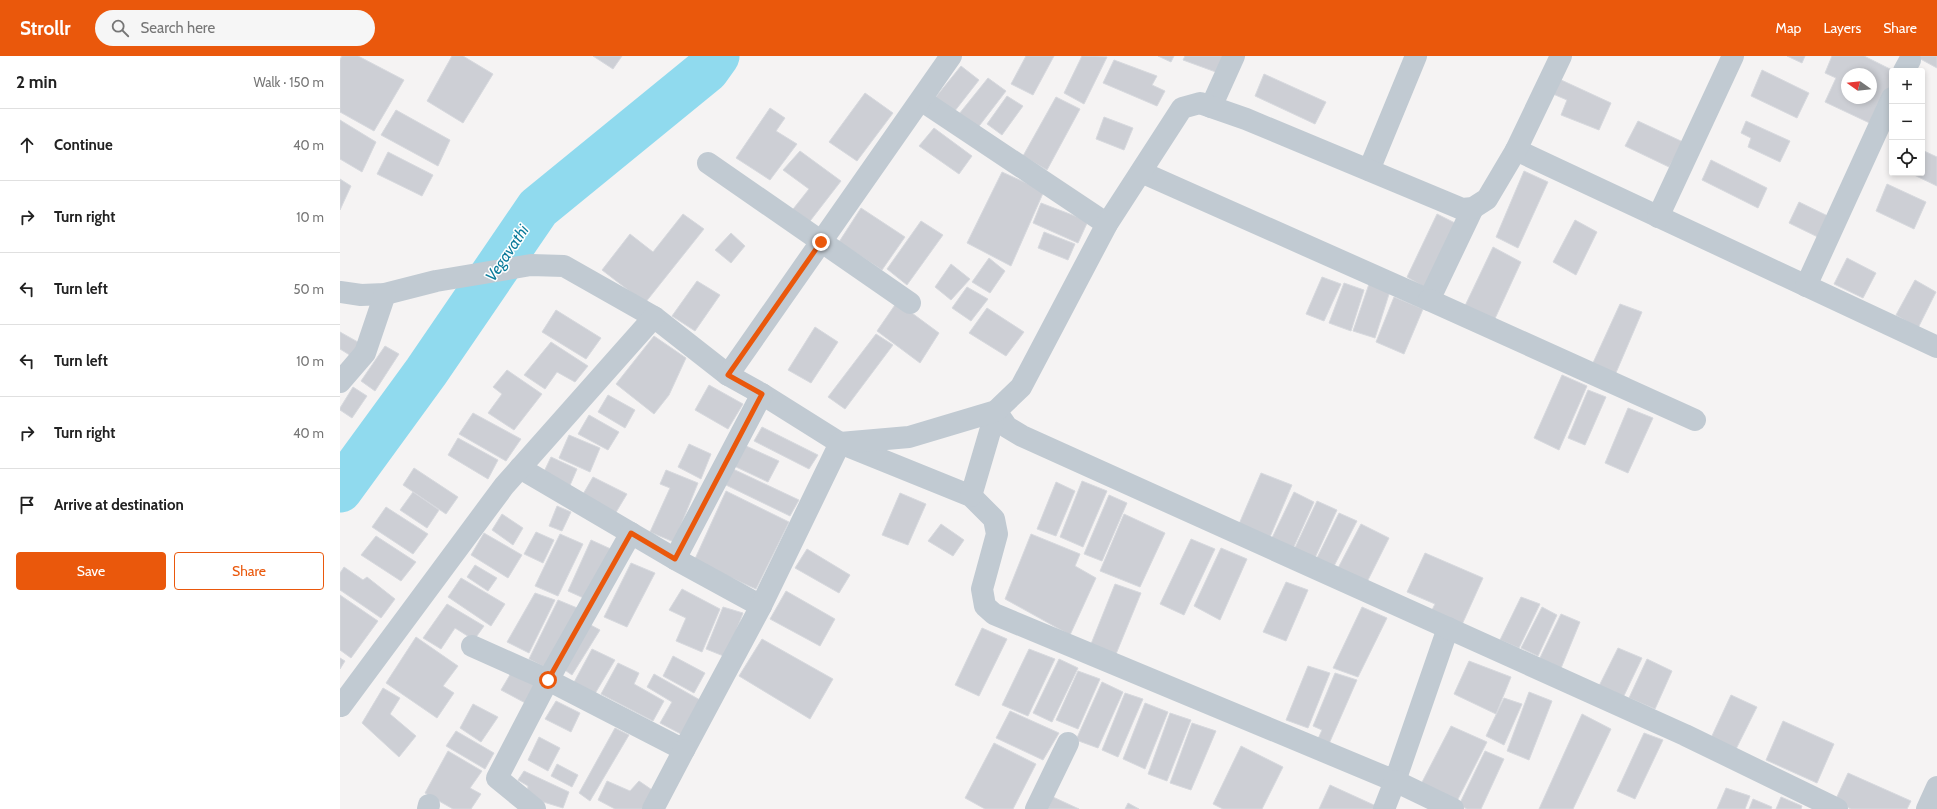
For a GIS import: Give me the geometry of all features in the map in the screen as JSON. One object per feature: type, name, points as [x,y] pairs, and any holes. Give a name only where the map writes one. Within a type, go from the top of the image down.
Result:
[{"type":"street","points":[[728,375],[951,56]]},
{"type":"street","points":[[1211,107],[1234,56]]},
{"type":"street","points":[[1369,170],[1416,56]]},
{"type":"street","points":[[840,443],[909,437],[996,411],[1021,386],[1107,224],[1182,108],[1200,103],[1246,119],[1462,209],[1473,208],[1487,199],[1516,150],[1561,56]]},
{"type":"street","points":[[1658,217],[1733,56]]},
{"type":"street","points":[[921,100],[1107,224]]},
{"type":"street","points":[[1806,286],[1889,104]]},
{"type":"street","points":[[1516,150],[1937,347]]},
{"type":"street","points":[[708,163],[910,303]]},
{"type":"street","points":[[1141,172],[1695,420]]},
{"type":"street","points":[[1429,300],[1473,208]]},
{"type":"street","points":[[340,292],[361,295],[385,294],[436,281],[531,265],[548,264],[564,266],[654,317],[728,375],[762,394],[840,443],[972,496],[994,519],[997,534],[982,588],[985,606],[994,614],[1395,781],[1453,809]]},
{"type":"street","points":[[340,382],[365,353],[385,294]]},
{"type":"street","points":[[341,706],[504,486],[654,317]]},
{"type":"street","points":[[675,559],[762,394]]},
{"type":"street","points":[[972,496],[996,411]]},
{"type":"street","points":[[996,411],[1007,427],[1022,436],[1685,735],[1836,809]]},
{"type":"street","points":[[653,809],[761,606],[840,443]]},
{"type":"street","points":[[520,468],[675,559],[761,606]]},
{"type":"street","points":[[535,809],[497,778],[548,680],[631,533]]},
{"type":"street","points":[[1384,809],[1448,628]]},
{"type":"street","points":[[472,646],[548,680],[684,750]]},
{"type":"street","points":[[1036,809],[1068,743]]},
{"type":"street","points":[[1927,809],[1937,787]]},
{"type":"building","points":[[342,56],[358,56],[404,80],[374,131],[340,112],[340,60]]},
{"type":"building","points":[[452,56],[463,56],[493,74],[463,123],[427,101]]},
{"type":"building","points":[[593,56],[622,56],[613,69]]},
{"type":"building","points":[[1026,56],[1054,56],[1033,95],[1011,84]]},
{"type":"building","points":[[1082,56],[1107,57],[1084,104],[1064,93]]},
{"type":"building","points":[[1158,56],[1174,56],[1171,62]]},
{"type":"building","points":[[1185,56],[1232,56],[1224,75],[1183,60]]},
{"type":"building","points":[[1787,56],[1805,56],[1802,63]]},
{"type":"building","points":[[1832,56],[1864,56],[1889,68],[1889,97],[1876,126],[1825,102],[1836,78],[1825,73]]},
{"type":"building","points":[[1915,56],[1937,56],[1937,68]]},
{"type":"building","points":[[1114,60],[1157,76],[1152,85],[1165,91],[1157,106],[1103,83]]},
{"type":"building","points":[[961,66],[979,80],[954,112],[935,98]]},
{"type":"building","points":[[1762,70],[1809,93],[1797,118],[1751,96]]},
{"type":"building","points":[[1264,74],[1326,102],[1315,124],[1255,96]]},
{"type":"building","points":[[988,78],[1006,91],[973,134],[955,119]]},
{"type":"building","points":[[1559,79],[1611,103],[1599,130],[1561,115],[1567,100],[1553,94]]},
{"type":"building","points":[[865,93],[893,113],[857,161],[829,142]]},
{"type":"building","points":[[1007,96],[1023,106],[1002,135],[987,124]]},
{"type":"building","points":[[1056,97],[1080,109],[1047,170],[1023,156]]},
{"type":"building","points":[[770,108],[785,118],[776,131],[797,144],[770,180],[736,158]]},
{"type":"building","points":[[396,110],[450,140],[438,166],[381,135]]},
{"type":"building","points":[[1104,117],[1133,128],[1124,150],[1096,139]]},
{"type":"building","points":[[340,120],[376,142],[362,172],[340,159]]},
{"type":"building","points":[[1638,121],[1683,142],[1669,167],[1625,146]]},
{"type":"building","points":[[1746,121],[1790,141],[1780,162],[1748,147],[1751,138],[1741,133]]},
{"type":"building","points":[[934,128],[972,156],[959,174],[919,146]]},
{"type":"building","points":[[800,151],[841,181],[807,225],[790,213],[809,189],[783,170]]},
{"type":"building","points":[[1925,151],[1937,157],[1937,186],[1916,176],[1925,176]]},
{"type":"building","points":[[388,152],[433,175],[422,196],[377,174]]},
{"type":"building","points":[[1711,160],[1767,188],[1758,208],[1702,180]]},
{"type":"building","points":[[1524,171],[1548,182],[1518,248],[1496,237]]},
{"type":"building","points":[[1002,172],[1044,191],[1011,266],[967,243]]},
{"type":"building","points":[[340,179],[351,186],[340,210]]},
{"type":"building","points":[[1887,184],[1926,202],[1914,229],[1876,211]]},
{"type":"building","points":[[1799,202],[1834,219],[1826,241],[1789,223]]},
{"type":"building","points":[[1041,203],[1088,221],[1078,243],[1033,223]]},
{"type":"building","points":[[861,208],[905,237],[882,270],[839,242]]},
{"type":"building","points":[[683,214],[704,229],[645,303],[602,270],[630,234],[653,252]]},
{"type":"building","points":[[1437,214],[1461,226],[1431,291],[1407,277]]},
{"type":"building","points":[[1575,220],[1597,232],[1576,275],[1553,262]]},
{"type":"building","points":[[921,221],[943,235],[907,285],[887,269]]},
{"type":"building","points":[[1044,232],[1075,244],[1068,260],[1038,248]]},
{"type":"building","points":[[731,233],[745,246],[731,263],[715,250]]},
{"type":"building","points":[[1493,247],[1521,262],[1492,325],[1463,310]]},
{"type":"building","points":[[989,258],[1005,271],[990,293],[972,282]]},
{"type":"building","points":[[1847,258],[1876,273],[1863,298],[1834,284]]},
{"type":"building","points":[[951,264],[970,279],[951,300],[935,287]]},
{"type":"building","points":[[1322,277],[1341,284],[1324,321],[1306,314]]},
{"type":"building","points":[[1915,280],[1936,292],[1918,328],[1896,315]]},
{"type":"building","points":[[697,281],[720,295],[695,331],[672,316]]},
{"type":"building","points":[[1344,283],[1364,290],[1351,331],[1329,323]]},
{"type":"building","points":[[1369,284],[1390,291],[1375,338],[1353,331]]},
{"type":"building","points":[[967,287],[988,299],[971,321],[952,308]]},
{"type":"building","points":[[1394,297],[1423,309],[1404,354],[1376,342]]},
{"type":"building","points":[[897,302],[939,333],[920,363],[877,331]]},
{"type":"building","points":[[1620,304],[1642,312],[1615,375],[1592,365]]},
{"type":"building","points":[[987,308],[1024,332],[1006,356],[969,333]]},
{"type":"building","points":[[556,310],[601,338],[586,359],[542,332]]},
{"type":"building","points":[[815,327],[838,342],[811,383],[788,370]]},
{"type":"building","points":[[340,332],[365,346],[356,359],[340,349]]},
{"type":"building","points":[[876,334],[893,345],[845,409],[828,397]]},
{"type":"building","points":[[654,336],[686,358],[669,395],[654,414],[616,384]]},
{"type":"building","points":[[551,342],[588,366],[575,382],[557,372],[545,389],[524,375]]},
{"type":"building","points":[[385,346],[399,354],[375,391],[361,381]]},
{"type":"building","points":[[507,370],[542,394],[514,430],[488,413],[502,394],[493,387]]},
{"type":"building","points":[[1562,375],[1587,386],[1559,450],[1534,438]]},
{"type":"building","points":[[709,385],[743,404],[728,429],[695,410]]},
{"type":"building","points":[[353,387],[367,396],[352,418],[340,410],[340,408]]},
{"type":"building","points":[[1588,390],[1606,397],[1585,445],[1568,438]]},
{"type":"building","points":[[608,395],[635,410],[625,428],[598,412]]},
{"type":"building","points":[[1628,408],[1653,418],[1628,473],[1605,463]]},
{"type":"building","points":[[473,413],[521,439],[506,461],[459,434]]},
{"type":"building","points":[[589,415],[619,432],[608,450],[578,434]]},
{"type":"building","points":[[762,427],[818,455],[809,469],[754,441]]},
{"type":"building","points":[[569,435],[600,448],[590,472],[559,458]]},
{"type":"building","points":[[458,438],[498,460],[488,479],[448,455]]},
{"type":"building","points":[[689,444],[711,454],[701,479],[678,467]]},
{"type":"building","points":[[744,445],[779,461],[768,482],[734,466]]},
{"type":"building","points":[[551,457],[577,469],[568,490],[541,478]]},
{"type":"building","points":[[414,468],[458,497],[446,514],[403,485]]},
{"type":"building","points":[[733,469],[799,500],[790,516],[726,485]]},
{"type":"building","points":[[666,470],[698,483],[674,542],[650,532],[670,488],[660,484]]},
{"type":"building","points":[[1261,473],[1292,485],[1267,544],[1236,531]]},
{"type":"building","points":[[593,477],[627,494],[612,519],[579,501]]},
{"type":"building","points":[[1082,481],[1107,491],[1083,547],[1060,537]]},
{"type":"building","points":[[1056,482],[1075,491],[1056,536],[1037,529]]},
{"type":"building","points":[[726,491],[789,522],[756,589],[694,561]]},
{"type":"building","points":[[413,492],[439,510],[427,528],[400,510]]},
{"type":"building","points":[[1294,492],[1314,502],[1292,551],[1271,540]]},
{"type":"building","points":[[900,493],[926,504],[908,545],[882,535]]},
{"type":"building","points":[[1109,495],[1127,503],[1102,561],[1084,554]]},
{"type":"building","points":[[1317,501],[1337,510],[1313,562],[1293,552]]},
{"type":"building","points":[[557,506],[571,512],[562,531],[549,526]]},
{"type":"building","points":[[386,507],[428,534],[413,554],[372,527]]},
{"type":"building","points":[[1339,513],[1357,521],[1333,568],[1316,560]]},
{"type":"building","points":[[502,514],[523,528],[513,545],[492,530]]},
{"type":"building","points":[[1124,514],[1165,533],[1140,587],[1100,571]]},
{"type":"building","points":[[941,524],[964,540],[953,556],[928,541]]},
{"type":"building","points":[[1361,524],[1389,538],[1364,588],[1336,572]]},
{"type":"building","points":[[536,532],[554,540],[543,563],[524,554]]},
{"type":"building","points":[[484,533],[522,555],[508,578],[471,555]]},
{"type":"building","points":[[560,534],[583,544],[558,596],[535,586]]},
{"type":"building","points":[[1031,534],[1080,554],[1075,566],[1096,578],[1070,635],[1005,599]]},
{"type":"building","points":[[376,536],[416,562],[401,581],[361,555]]},
{"type":"building","points":[[1191,539],[1215,549],[1184,615],[1160,604]]},
{"type":"building","points":[[591,540],[613,550],[588,600],[568,591]]},
{"type":"building","points":[[1221,548],[1247,559],[1220,620],[1194,606]]},
{"type":"building","points":[[807,549],[850,575],[839,593],[795,568]]},
{"type":"building","points":[[1425,553],[1483,578],[1460,629],[1430,614],[1435,604],[1407,592]]},
{"type":"building","points":[[631,563],[655,573],[627,627],[604,617]]},
{"type":"building","points":[[475,565],[497,578],[488,591],[467,577]]},
{"type":"building","points":[[344,567],[363,580],[367,577],[395,599],[381,618],[340,590],[340,573]]},
{"type":"building","points":[[461,578],[505,604],[491,626],[448,597]]},
{"type":"building","points":[[1286,582],[1308,590],[1286,641],[1263,632]]},
{"type":"building","points":[[1115,584],[1141,593],[1116,654],[1091,644]]},
{"type":"building","points":[[682,589],[720,609],[702,652],[676,641],[686,618],[669,610]]},
{"type":"building","points":[[786,591],[835,619],[820,646],[770,619]]},
{"type":"building","points":[[535,593],[555,600],[529,653],[507,642]]},
{"type":"building","points":[[340,595],[378,621],[351,658],[340,650]]},
{"type":"building","points":[[1521,597],[1540,604],[1519,648],[1500,640]]},
{"type":"building","points":[[558,600],[582,610],[552,671],[529,659]]},
{"type":"building","points":[[447,604],[484,626],[474,640],[455,628],[441,649],[423,638]]},
{"type":"building","points":[[723,607],[743,613],[726,657],[706,649]]},
{"type":"building","points":[[1362,607],[1387,618],[1358,677],[1333,668]]},
{"type":"building","points":[[1542,607],[1557,615],[1538,656],[1521,648]]},
{"type":"building","points":[[1561,614],[1580,622],[1559,673],[1538,662]]},
{"type":"building","points":[[585,622],[600,630],[572,675],[559,666]]},
{"type":"building","points":[[982,628],[1007,639],[979,696],[955,685]]},
{"type":"building","points":[[416,637],[458,666],[443,686],[454,693],[437,718],[386,683]]},
{"type":"building","points":[[762,639],[833,679],[810,719],[739,676]]},
{"type":"building","points":[[1618,648],[1642,658],[1620,704],[1596,692]]},
{"type":"building","points":[[592,649],[615,660],[593,697],[572,686]]},
{"type":"building","points":[[1029,649],[1055,659],[1028,716],[1002,705]]},
{"type":"building","points":[[673,656],[705,673],[694,693],[663,676]]},
{"type":"building","points":[[340,658],[345,661],[340,669]]},
{"type":"building","points":[[1059,659],[1078,668],[1052,722],[1033,713]]},
{"type":"building","points":[[1647,659],[1672,671],[1655,709],[1629,698]]},
{"type":"building","points":[[1469,661],[1511,677],[1496,714],[1454,694]]},
{"type":"building","points":[[618,663],[639,673],[634,684],[664,701],[653,721],[601,694]]},
{"type":"building","points":[[1308,666],[1330,673],[1308,728],[1286,720]]},
{"type":"building","points":[[1078,671],[1100,679],[1078,729],[1056,720]]},
{"type":"building","points":[[511,673],[538,687],[529,705],[501,690]]},
{"type":"building","points":[[1335,673],[1357,680],[1328,746],[1317,741],[1322,730],[1313,726]]},
{"type":"building","points":[[654,674],[700,700],[681,734],[660,723],[672,702],[647,687]]},
{"type":"building","points":[[1102,682],[1123,692],[1098,748],[1076,740]]},
{"type":"building","points":[[383,688],[400,698],[390,714],[416,736],[399,757],[362,723]]},
{"type":"building","points":[[1529,692],[1552,701],[1529,760],[1507,751]]},
{"type":"building","points":[[1125,693],[1143,699],[1118,757],[1102,750]]},
{"type":"building","points":[[1731,695],[1757,707],[1736,749],[1711,738]]},
{"type":"building","points":[[1504,698],[1522,704],[1504,745],[1486,736]]},
{"type":"building","points":[[556,701],[580,713],[571,732],[545,719]]},
{"type":"building","points":[[1145,703],[1168,712],[1145,769],[1123,759]]},
{"type":"building","points":[[473,704],[498,717],[481,742],[460,728]]},
{"type":"building","points":[[1010,711],[1059,733],[1043,760],[996,738]]},
{"type":"building","points":[[1170,713],[1191,720],[1167,781],[1148,774]]},
{"type":"building","points":[[1582,714],[1611,729],[1573,809],[1539,809]]},
{"type":"building","points":[[1783,721],[1834,744],[1817,783],[1766,760]]},
{"type":"building","points":[[1192,723],[1216,731],[1191,790],[1170,783]]},
{"type":"building","points":[[1451,726],[1487,742],[1456,803],[1419,788]]},
{"type":"building","points":[[615,728],[629,735],[590,801],[579,793]]},
{"type":"building","points":[[456,731],[494,753],[485,769],[446,746]]},
{"type":"building","points":[[1644,733],[1663,740],[1635,799],[1617,791]]},
{"type":"building","points":[[539,737],[560,748],[548,771],[528,760]]},
{"type":"building","points":[[994,743],[1036,764],[1013,809],[985,809],[965,798]]},
{"type":"building","points":[[1241,746],[1283,767],[1262,809],[1223,809],[1213,804]]},
{"type":"building","points":[[448,751],[482,771],[470,788],[481,794],[471,809],[453,809],[425,793]]},
{"type":"building","points":[[1485,751],[1504,759],[1481,809],[1467,809],[1459,805]]},
{"type":"building","points":[[557,764],[578,775],[572,787],[551,776]]},
{"type":"building","points":[[524,771],[569,792],[563,808],[527,797],[528,786],[518,780]]},
{"type":"building","points":[[1848,773],[1911,801],[1907,809],[1851,809],[1835,801]]},
{"type":"building","points":[[607,781],[630,791],[639,781],[658,794],[647,809],[615,809],[598,800]]},
{"type":"building","points":[[1330,785],[1376,806],[1375,809],[1319,809]]},
{"type":"building","points":[[1726,788],[1750,796],[1745,809],[1717,809]]},
{"type":"building","points":[[1053,797],[1079,809],[1048,809]]},
{"type":"building","points":[[1781,797],[1802,806],[1801,809],[1776,809]]},
{"type":"building","points":[[1753,799],[1772,807],[1771,809],[1749,809]]},
{"type":"building","points":[[1128,803],[1139,809],[1125,809]]},
{"type":"waterway","name":"Vegavathi","points":[[340,490],[426,372],[538,208],[707,70],[717,56]]},
{"type":"route","points":[[548,680],[631,533],[675,559],[762,394],[728,375],[821,242]]}]
